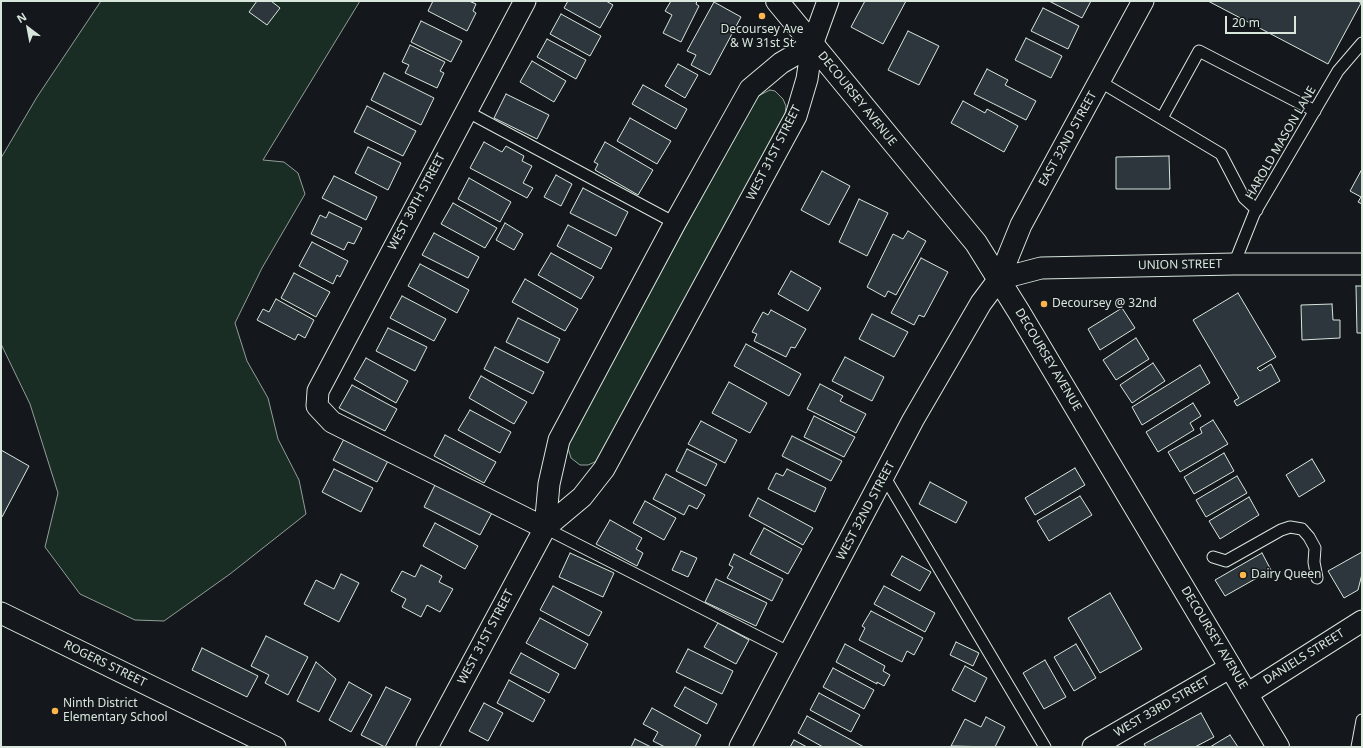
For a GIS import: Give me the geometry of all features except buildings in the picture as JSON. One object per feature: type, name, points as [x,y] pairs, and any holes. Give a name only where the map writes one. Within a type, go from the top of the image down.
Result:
[{"type":"main road","name":"DECOURSEY AVENUE","points":[[777,1],[976,243],[999,279],[1278,747]]},
{"type":"street","name":"WEST 30TH STREET","points":[[525,1],[318,391],[317,406],[332,422],[545,528]]},
{"type":"street","points":[[812,45],[828,1]]},
{"type":"street","name":"EAST 32ND STREET","points":[[999,279],[1021,224],[1143,1]]},
{"type":"street","name":"WEST 31ST STREET","points":[[545,528],[549,484],[559,440],[675,223],[750,89],[781,63],[812,45]]},
{"type":"street","name":"WEST 31ST STREET","points":[[427,747],[545,528],[582,497],[604,469],[796,116],[807,79],[812,45]]},
{"type":"street","name":"UNION STREET","points":[[999,279],[1041,268],[1234,264],[1362,264]]},
{"type":"street","name":"WEST 32ND STREET","points":[[740,747],[917,414],[981,303],[999,279]]},
{"type":"street","name":"ROGERS STREET","points":[[1,613],[275,747]]},
{"type":"street","name":"DANIELS STREET","points":[[1247,694],[1362,621]]},
{"type":"street","name":"WEST 33RD STREET","points":[[1093,747],[1231,667]]},
{"type":"lane","name":"HAROLD MASON LANE","points":[[1234,264],[1257,210],[1338,71],[1362,43]]},
{"type":"lane","points":[[1162,118],[1199,51],[1315,111]]},
{"type":"lane","points":[[1099,81],[1221,154],[1244,198],[1257,210]]},
{"type":"lane","points":[[466,111],[675,223]]},
{"type":"lane","points":[[884,476],[1044,747]]},
{"type":"lane","points":[[1213,557],[1226,561],[1281,530],[1290,527],[1302,529],[1315,548],[1314,562],[1317,578]]},
{"type":"lane","points":[[545,528],[790,653]]},
{"type":"lane","points":[[1357,747],[1362,720]]},
{"type":"green space","points":[[101,1],[360,1],[263,160],[284,162],[298,173],[305,194],[262,268],[235,323],[247,361],[268,398],[278,439],[299,480],[306,514],[230,574],[164,621],[135,620],[80,594],[45,547],[58,493],[30,404],[1,344],[1,158],[37,97]]},
{"type":"green space","points":[[770,90],[775,91],[783,99],[786,106],[785,115],[597,461],[588,465],[580,465],[571,458],[568,448],[570,440],[753,102],[760,95]]},
{"type":"place","name":"Decoursey Ave & W 31st St","points":[[762,16]]},
{"type":"place","name":"Decoursey @ 32nd","points":[[1044,304]]},
{"type":"place","name":"Dairy Queen","points":[[1243,575]]},
{"type":"place","name":"Ninth District Elementary School","points":[[55,711]]}]
